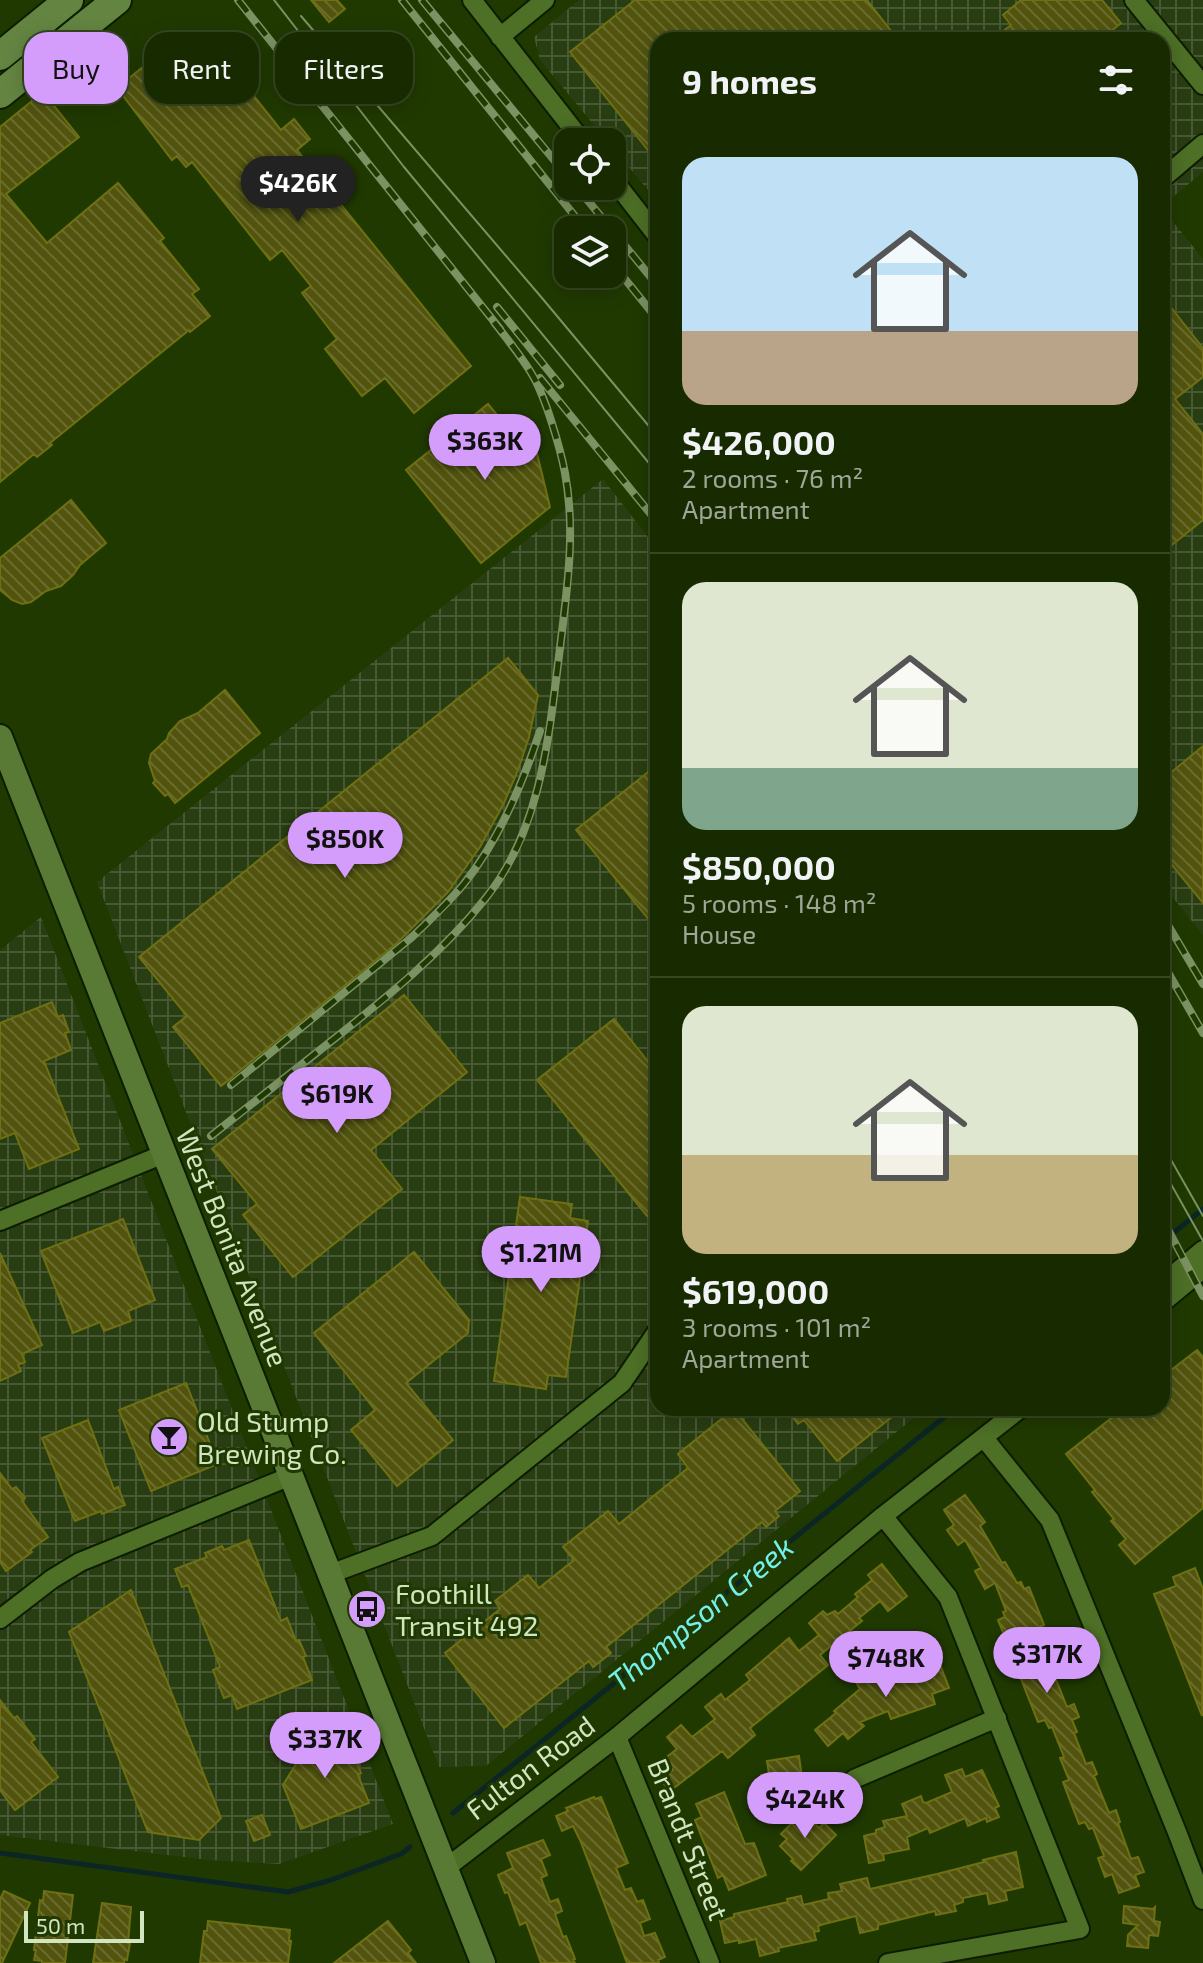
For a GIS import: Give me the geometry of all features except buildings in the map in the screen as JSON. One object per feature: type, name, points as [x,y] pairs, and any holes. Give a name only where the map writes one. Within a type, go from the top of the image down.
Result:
[{"type":"main road","points":[[0,56],[69,0]]},
{"type":"main road","points":[[0,94],[117,0]]},
{"type":"main road","name":"West Bonita Avenue","points":[[0,737],[483,1963]]},
{"type":"street","points":[[472,0],[572,128]]},
{"type":"street","points":[[500,37],[545,0]]},
{"type":"street","points":[[1134,0],[1160,32]]},
{"type":"street","points":[[1170,44],[1203,85]]},
{"type":"street","points":[[1170,172],[1203,144]]},
{"type":"street","points":[[626,196],[650,227]]},
{"type":"street","points":[[0,1221],[164,1154]]},
{"type":"street","points":[[1170,1277],[1203,1250]]},
{"type":"street","points":[[1170,1296],[1203,1269]]},
{"type":"street","points":[[330,1574],[432,1536],[622,1383],[650,1342]]},
{"type":"street","name":"Fulton Road","points":[[446,1868],[617,1737],[883,1516],[1011,1416]]},
{"type":"street","points":[[984,1438],[1050,1520],[1203,1900]]},
{"type":"street","points":[[0,1619],[52,1579],[80,1562],[291,1476]]},
{"type":"street","points":[[883,1516],[948,1597],[1080,1929],[888,1963]]},
{"type":"street","points":[[854,1779],[997,1718]]},
{"type":"street","name":"Brandt Street","points":[[617,1737],[710,1963]]},
{"type":"shaded area","points":[[579,0],[1203,0],[1203,172],[1170,199],[1170,32],[650,32],[650,192],[626,164],[626,128],[596,128],[540,60],[534,37]]},
{"type":"shaded area","points":[[1170,218],[1203,259],[1203,935],[1170,894]]},
{"type":"shaded area","points":[[603,479],[650,540],[650,1416],[916,1416],[486,1766],[439,1767],[97,882]]},
{"type":"shaded area","points":[[41,917],[393,1824],[279,1864],[209,1860],[0,1835],[0,950]]},
{"type":"waterway","name":"Thompson Creek","points":[[1170,1236],[1203,1209]]},
{"type":"waterway","name":"Thompson Creek","points":[[453,1813],[946,1416]]},
{"type":"waterway","name":"Thompson Creek","points":[[0,1853],[288,1892],[331,1880],[401,1854],[410,1847]]},
{"type":"tram line","points":[[274,0],[404,167],[650,464]]},
{"type":"tram line","points":[[301,16],[650,427]]},
{"type":"tram line","points":[[1170,1158],[1203,1216]]},
{"type":"tram line","points":[[1170,1182],[1203,1241]]},
{"type":"railway","points":[[238,0],[500,329]]},
{"type":"railway","points":[[402,0],[575,216]]},
{"type":"railway","points":[[422,0],[554,160]]},
{"type":"railway","points":[[587,200],[601,216]]},
{"type":"railway","points":[[626,247],[650,276]]},
{"type":"railway","points":[[626,280],[650,310]]},
{"type":"railway","points":[[497,307],[560,385]]},
{"type":"railway","points":[[211,1136],[374,1007],[451,938],[504,872],[531,811],[552,714],[565,604],[570,517],[565,473],[548,410],[533,376],[494,322]]},
{"type":"railway","points":[[540,378],[650,513]]},
{"type":"railway","points":[[231,1085],[411,938],[457,892],[498,831],[517,792],[540,731]]},
{"type":"railway","points":[[1170,928],[1203,984]]},
{"type":"railway","points":[[1170,976],[1203,1033]]},
{"type":"railway","points":[[1170,1233],[1203,1296]]},
{"type":"place","name":"Old Stump Brewing Co.","points":[[169,1437]]},
{"type":"place","name":"Foothill Transit 492","points":[[367,1609]]}]
